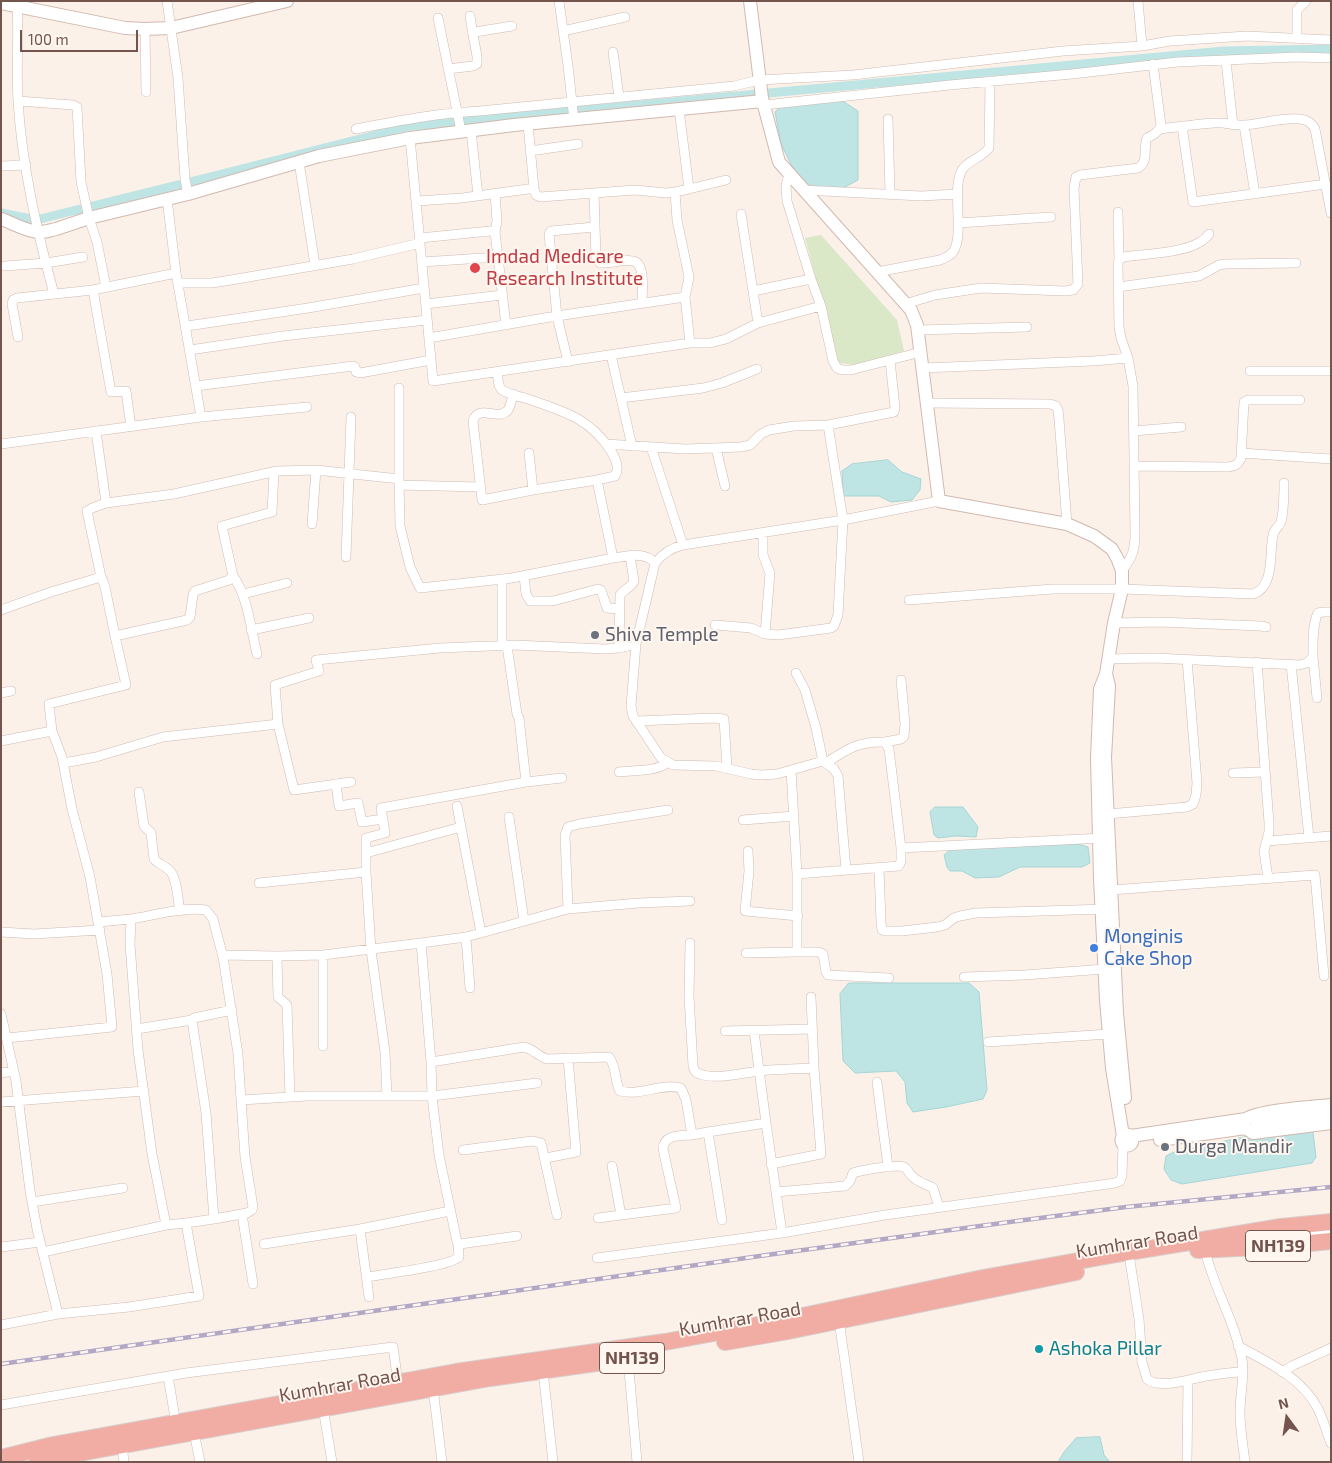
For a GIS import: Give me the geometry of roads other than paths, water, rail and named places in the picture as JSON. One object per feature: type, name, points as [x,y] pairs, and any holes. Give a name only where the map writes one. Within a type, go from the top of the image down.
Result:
[{"type":"highway","name":"NH139","points":[[1236,1242],[1281,1228],[1331,1222]]},
{"type":"highway","name":"Kumhrar Road","points":[[44,1461],[122,1445],[193,1426],[398,1383],[517,1369],[788,1331],[840,1320],[877,1306],[982,1278],[1117,1254],[1236,1242],[1331,1241]]},
{"type":"highway","name":"Kumhrar Road","points":[[1,1458],[53,1445],[176,1424],[193,1426],[323,1408],[490,1378],[517,1369],[542,1372],[627,1353],[665,1342],[1169,1254],[1205,1250],[1236,1242]]},
{"type":"main road","points":[[1,3],[18,4],[125,28],[145,29],[171,28],[287,1]]},
{"type":"main road","points":[[750,1],[763,101],[779,162],[911,310],[917,325],[939,501],[1067,524],[1094,536],[1112,549],[1122,571],[1122,589],[1114,623],[1106,674],[1100,689],[1097,758],[1104,838],[1107,909],[1128,1139]]},
{"type":"main road","points":[[1,219],[38,232],[56,229],[89,218],[167,199],[319,156],[410,138],[528,124],[573,111],[679,109],[763,101]]},
{"type":"main road","points":[[1106,674],[1109,686],[1105,757],[1108,814],[1104,838],[1111,890],[1107,909],[1105,969],[1112,1068],[1128,1139]]},
{"type":"main road","points":[[1331,1105],[1252,1115],[1253,1133],[1331,1123]]},
{"type":"main road","points":[[1128,1139],[1331,1114]]},
{"type":"main road","points":[[1236,1242],[1331,1232]]},
{"type":"street","points":[[167,1],[178,78],[188,192]]},
{"type":"street","points":[[559,1],[573,111]]},
{"type":"street","points":[[1138,1],[1142,46]]},
{"type":"street","points":[[1297,39],[1297,10],[1306,1]]},
{"type":"street","points":[[18,4],[18,101],[26,165],[38,232],[54,294]]},
{"type":"street","points":[[448,68],[477,64],[470,16]]},
{"type":"street","points":[[564,31],[625,17]]},
{"type":"street","points":[[438,18],[456,107],[465,131],[478,196]]},
{"type":"street","points":[[473,34],[481,30],[512,26]]},
{"type":"street","points":[[145,29],[146,92]]},
{"type":"street","points":[[356,129],[399,120],[458,114],[573,111],[619,97],[740,86],[760,82],[853,75],[1063,51],[1142,46],[1170,41],[1232,37],[1331,40]]},
{"type":"street","points":[[613,52],[619,97]]},
{"type":"street","points":[[763,101],[1072,74],[1178,62],[1297,57],[1331,58]]},
{"type":"street","points":[[1226,61],[1233,125]]},
{"type":"street","points":[[905,304],[935,296],[981,288],[1065,292],[1073,290],[1078,284],[1074,188],[1076,177],[1142,167],[1145,163],[1145,143],[1147,138],[1156,134],[1160,129],[1161,121],[1153,64]]},
{"type":"street","points":[[877,272],[940,260],[954,251],[958,223],[959,179],[962,170],[985,154],[989,148],[990,81]]},
{"type":"street","points":[[18,101],[73,105],[77,107],[81,182],[89,218],[97,242],[106,287]]},
{"type":"street","points":[[679,109],[689,189]]},
{"type":"street","points":[[888,119],[890,194]]},
{"type":"street","points":[[1160,129],[1216,123],[1244,125],[1290,119],[1299,119],[1312,123],[1315,129],[1331,213]]},
{"type":"street","points":[[528,124],[534,189],[536,195],[540,197],[635,190],[666,193],[726,180]]},
{"type":"street","points":[[1244,125],[1255,194]]},
{"type":"street","points":[[1182,126],[1193,202],[1326,184]]},
{"type":"street","points":[[410,138],[433,381],[690,343],[710,343],[726,339],[758,324],[821,306]]},
{"type":"street","points":[[530,151],[578,144]]},
{"type":"street","points":[[299,162],[315,266]]},
{"type":"street","points":[[1,166],[26,165]]},
{"type":"street","points":[[789,174],[786,185],[787,201],[821,306],[837,368],[851,370],[921,352]]},
{"type":"street","points":[[416,201],[443,200],[534,189]]},
{"type":"street","points":[[804,190],[921,196],[958,194]]},
{"type":"street","points":[[594,192],[596,258],[600,263],[606,264],[632,261],[637,263],[642,277],[642,302]]},
{"type":"street","points":[[676,192],[677,220],[690,276],[684,297],[690,343]]},
{"type":"street","points":[[494,193],[497,221],[495,232],[506,325]]},
{"type":"street","points":[[167,199],[176,273],[201,417]]},
{"type":"street","points":[[1118,212],[1119,260],[1117,267],[1120,332],[1128,358],[1133,386],[1134,431],[1135,543],[1130,559],[1122,571]]},
{"type":"street","points":[[741,214],[758,324]]},
{"type":"street","points":[[958,223],[1051,217]]},
{"type":"street","points":[[568,362],[557,316],[549,234],[551,231],[557,230],[594,227]]},
{"type":"street","points":[[178,283],[212,283],[353,259],[420,240],[495,232]]},
{"type":"street","points":[[1119,260],[1124,257],[1172,251],[1187,247],[1201,242],[1209,234]]},
{"type":"street","points":[[5,266],[46,264],[83,257]]},
{"type":"street","points":[[422,262],[498,257]]},
{"type":"street","points":[[1118,288],[1198,276],[1219,265],[1225,264],[1296,263]]},
{"type":"street","points":[[18,337],[12,304],[13,300],[17,298],[93,290],[176,273]]},
{"type":"street","points":[[753,291],[811,279]]},
{"type":"street","points":[[186,326],[424,288]]},
{"type":"street","points":[[93,290],[111,392],[126,391],[130,426]]},
{"type":"street","points":[[426,304],[502,295]]},
{"type":"street","points":[[429,338],[642,302],[684,297]]},
{"type":"street","points":[[190,350],[293,335],[427,320]]},
{"type":"street","points":[[918,330],[1027,327]]},
{"type":"street","points":[[612,355],[632,446]]},
{"type":"street","points":[[923,368],[1128,358]]},
{"type":"street","points":[[196,386],[353,366],[356,372],[360,373],[431,360]]},
{"type":"street","points":[[606,444],[685,449],[741,447],[750,445],[761,434],[769,430],[794,426],[828,425],[894,412],[890,360]]},
{"type":"street","points":[[621,398],[704,388],[757,369]]},
{"type":"street","points":[[1250,371],[1331,371]]},
{"type":"street","points":[[497,372],[500,388],[503,391],[513,394],[548,406],[579,418],[590,427],[606,444],[616,460],[617,473],[615,476],[482,500],[473,427],[475,416],[479,413],[502,414],[506,412],[513,394]]},
{"type":"street","points":[[399,388],[400,526],[410,567],[420,588],[524,576],[630,556],[643,556],[655,563]]},
{"type":"street","points":[[1134,466],[1235,466],[1239,464],[1241,458],[1244,402],[1248,400],[1300,400]]},
{"type":"street","points":[[927,403],[1050,404],[1056,406],[1059,419],[1067,524]]},
{"type":"street","points":[[1,444],[201,417],[307,407]]},
{"type":"street","points":[[346,556],[351,417]]},
{"type":"street","points":[[715,625],[756,629],[765,634],[778,635],[834,626],[838,608],[843,520],[828,425]]},
{"type":"street","points":[[1134,431],[1182,427]]},
{"type":"street","points":[[96,431],[106,503]]},
{"type":"street","points":[[651,447],[683,545]]},
{"type":"street","points":[[716,448],[725,486]]},
{"type":"street","points":[[529,453],[533,490]]},
{"type":"street","points":[[1241,453],[1331,458]]},
{"type":"street","points":[[6,1038],[112,1027],[108,974],[90,877],[74,818],[64,763],[52,731],[48,704],[126,685],[105,587],[100,577],[87,511],[106,503],[174,494],[274,472],[316,470],[399,482],[480,488]]},
{"type":"street","points":[[312,524],[316,470]]},
{"type":"street","points":[[256,654],[243,594],[233,576],[222,526],[272,512],[274,472]]},
{"type":"street","points":[[597,480],[613,558]]},
{"type":"street","points":[[909,600],[1053,589],[1122,589],[1253,594],[1264,586],[1268,574],[1273,535],[1281,522],[1284,483]]},
{"type":"street","points":[[901,680],[904,736],[901,739],[850,747],[825,762],[777,774],[750,774],[708,765],[674,766],[667,763],[661,758],[631,711],[636,644],[655,563],[667,551],[683,545],[843,520],[939,501]]},
{"type":"street","points":[[764,533],[763,555],[770,573],[765,634]]},
{"type":"street","points":[[619,648],[620,595],[634,581],[630,556]]},
{"type":"street","points":[[115,636],[187,620],[190,617],[195,591],[229,580],[233,576]]},
{"type":"street","points":[[524,576],[526,594],[530,601],[553,601],[598,589],[601,590],[607,608],[620,609]]},
{"type":"street","points":[[1,610],[100,577]]},
{"type":"street","points":[[502,579],[504,646],[516,714],[519,718],[526,782]]},
{"type":"street","points":[[243,594],[287,582]]},
{"type":"street","points":[[1317,698],[1313,657],[1316,618],[1318,613],[1331,612]]},
{"type":"street","points":[[251,630],[309,618]]},
{"type":"street","points":[[1114,623],[1176,622],[1266,627]]},
{"type":"street","points":[[351,782],[294,790],[278,724],[276,685],[319,671],[316,660],[440,648],[504,646],[588,649],[619,648],[636,644]]},
{"type":"street","points":[[1108,659],[1187,659],[1299,665],[1307,663],[1313,657]]},
{"type":"street","points":[[1108,814],[1187,808],[1193,804],[1197,783],[1187,659]]},
{"type":"street","points":[[1256,662],[1269,832],[1264,851],[1268,878]]},
{"type":"street","points":[[1291,664],[1309,838]]},
{"type":"street","points":[[796,673],[805,690],[825,762],[834,769],[838,776],[846,870]]},
{"type":"street","points":[[1,693],[11,691]]},
{"type":"street","points":[[636,721],[724,719],[728,768]]},
{"type":"street","points":[[64,763],[96,757],[164,738],[278,724]]},
{"type":"street","points":[[1,741],[52,731]]},
{"type":"street","points":[[797,874],[899,866],[901,848],[889,749],[885,742]]},
{"type":"street","points":[[619,772],[654,768],[667,763]]},
{"type":"street","points":[[791,770],[797,874],[797,952]]},
{"type":"street","points":[[1233,773],[1265,772]]},
{"type":"street","points":[[387,1095],[385,1052],[371,950],[366,872],[366,838],[385,833],[381,808],[526,782],[562,778]]},
{"type":"street","points":[[336,784],[339,806],[358,803],[362,822],[383,819]]},
{"type":"street","points":[[139,792],[144,826],[151,833],[154,859],[170,870],[174,876],[180,911]]},
{"type":"street","points":[[457,806],[481,933]]},
{"type":"street","points":[[568,909],[565,835],[568,827],[668,810]]},
{"type":"street","points":[[743,820],[794,816]]},
{"type":"street","points":[[509,817],[524,921]]},
{"type":"street","points":[[366,854],[461,827]]},
{"type":"street","points":[[1267,841],[1331,836]]},
{"type":"street","points":[[901,848],[1104,838]]},
{"type":"street","points":[[748,851],[749,871],[745,912],[798,916]]},
{"type":"street","points":[[880,868],[881,922],[882,930],[885,931],[937,927],[967,914],[1107,909]]},
{"type":"street","points":[[259,883],[366,872]]},
{"type":"street","points":[[1111,890],[1315,875],[1324,976]]},
{"type":"street","points":[[222,955],[323,955],[371,950],[466,937],[568,909],[690,901]]},
{"type":"street","points":[[1,932],[34,934],[99,926],[180,911],[206,910],[213,919],[222,955],[238,1054],[245,1157],[253,1207],[250,1211],[214,1219],[166,1225],[43,1252]]},
{"type":"street","points":[[132,919],[130,944],[138,1050],[152,1154],[166,1225]]},
{"type":"street","points":[[466,937],[470,988]]},
{"type":"street","points":[[367,1276],[439,1265],[456,1260],[459,1257],[458,1244],[439,1155],[432,1096],[421,943]]},
{"type":"street","points":[[690,943],[690,1015],[693,1066],[696,1072],[701,1075],[710,1076],[814,1068]]},
{"type":"street","points":[[746,952],[819,952],[823,954],[828,975],[889,978]]},
{"type":"street","points":[[323,955],[323,1046]]},
{"type":"street","points":[[277,956],[278,997],[286,1006],[290,1097]]},
{"type":"street","points":[[964,977],[1105,969]]},
{"type":"street","points":[[771,1164],[821,1154],[814,1068],[811,997]]},
{"type":"street","points":[[137,1029],[192,1020],[232,1010]]},
{"type":"street","points":[[1,1015],[19,1101],[32,1202],[58,1314]]},
{"type":"street","points":[[192,1020],[206,1113],[214,1219]]},
{"type":"street","points":[[725,1031],[812,1029]]},
{"type":"street","points":[[754,1031],[782,1233]]},
{"type":"street","points":[[988,1042],[1109,1034]]},
{"type":"street","points":[[431,1062],[524,1047],[547,1059],[609,1057],[613,1063],[620,1091],[637,1092],[675,1086],[681,1088],[686,1100],[692,1134]]},
{"type":"street","points":[[546,1158],[576,1152],[568,1058]]},
{"type":"street","points":[[1,1072],[14,1071]]},
{"type":"street","points":[[877,1082],[888,1167]]},
{"type":"street","points":[[241,1100],[290,1097],[432,1096],[537,1084]]},
{"type":"street","points":[[1,1102],[144,1091]]},
{"type":"street","points":[[598,1218],[676,1208],[663,1149],[663,1143],[667,1139],[766,1123]]},
{"type":"street","points":[[708,1132],[722,1220]]},
{"type":"street","points":[[597,1258],[782,1233],[939,1207],[1120,1181],[1128,1139]]},
{"type":"street","points":[[463,1150],[537,1142],[541,1144],[546,1158],[557,1215]]},
{"type":"street","points":[[612,1166],[621,1215]]},
{"type":"street","points":[[776,1192],[845,1186],[850,1181],[853,1172],[888,1167],[904,1167],[919,1182],[933,1188],[939,1207]]},
{"type":"street","points":[[32,1202],[123,1188]]},
{"type":"street","points":[[264,1244],[360,1229],[450,1211]]},
{"type":"street","points":[[242,1214],[253,1284]]},
{"type":"street","points":[[1,1325],[58,1314],[129,1307],[199,1296],[186,1223]]},
{"type":"street","points":[[360,1229],[369,1297]]},
{"type":"street","points":[[458,1244],[517,1236]]},
{"type":"street","points":[[1,1247],[40,1242]]},
{"type":"street","points":[[1205,1250],[1212,1277],[1230,1321],[1242,1359],[1240,1414],[1244,1462]]},
{"type":"street","points":[[1130,1261],[1139,1319],[1142,1362],[1147,1380],[1154,1383],[1242,1372]]},
{"type":"street","points":[[840,1320],[859,1462]]},
{"type":"street","points":[[1238,1346],[1302,1386],[1319,1412],[1331,1443]]},
{"type":"street","points":[[1,1405],[168,1376],[393,1347],[398,1383]]},
{"type":"street","points":[[1282,1372],[1331,1348]]},
{"type":"street","points":[[627,1353],[637,1462]]},
{"type":"street","points":[[542,1372],[553,1462]]},
{"type":"street","points":[[168,1376],[176,1424]]},
{"type":"street","points":[[1187,1462],[1188,1380]]},
{"type":"street","points":[[433,1388],[442,1462]]},
{"type":"street","points":[[323,1408],[332,1462]]},
{"type":"street","points":[[193,1426],[200,1462]]},
{"type":"street","points":[[122,1445],[124,1462]]},
{"type":"water","points":[[841,100],[858,111],[858,180],[843,188],[808,187],[792,166],[781,144],[775,112],[782,106]]},
{"type":"water","points":[[888,460],[902,472],[921,479],[920,490],[912,500],[891,502],[879,496],[843,496],[842,471],[852,464]]},
{"type":"water","points":[[935,807],[963,807],[978,827],[976,837],[956,836],[938,838],[934,835],[930,812]]},
{"type":"water","points":[[1078,844],[1088,847],[1090,863],[1082,867],[1020,867],[999,877],[975,878],[962,871],[950,871],[944,855],[950,850]]},
{"type":"water","points":[[849,983],[969,983],[979,992],[987,1090],[983,1099],[913,1112],[907,1103],[905,1082],[896,1071],[855,1073],[843,1061],[840,994]]},
{"type":"water","points":[[1301,1125],[1313,1132],[1316,1157],[1312,1163],[1182,1184],[1171,1180],[1164,1169],[1166,1156],[1174,1152]]},
{"type":"water","points":[[1100,1437],[1104,1455],[1110,1462],[1058,1462],[1076,1438]]},
{"type":"waterway","points":[[1,213],[36,220],[411,126],[1224,51],[1331,49]]},
{"type":"railway","points":[[1,1364],[1017,1221],[1126,1207],[1331,1187]]},
{"type":"place","name":"Imdad Medicare Research Institute","points":[[475,268]]},
{"type":"place","name":"Shiva Temple","points":[[595,635]]},
{"type":"place","name":"Monginis Cake Shop","points":[[1094,948]]},
{"type":"place","name":"Durga Mandir","points":[[1165,1147]]},
{"type":"place","name":"Ashoka Pillar","points":[[1039,1349]]}]
